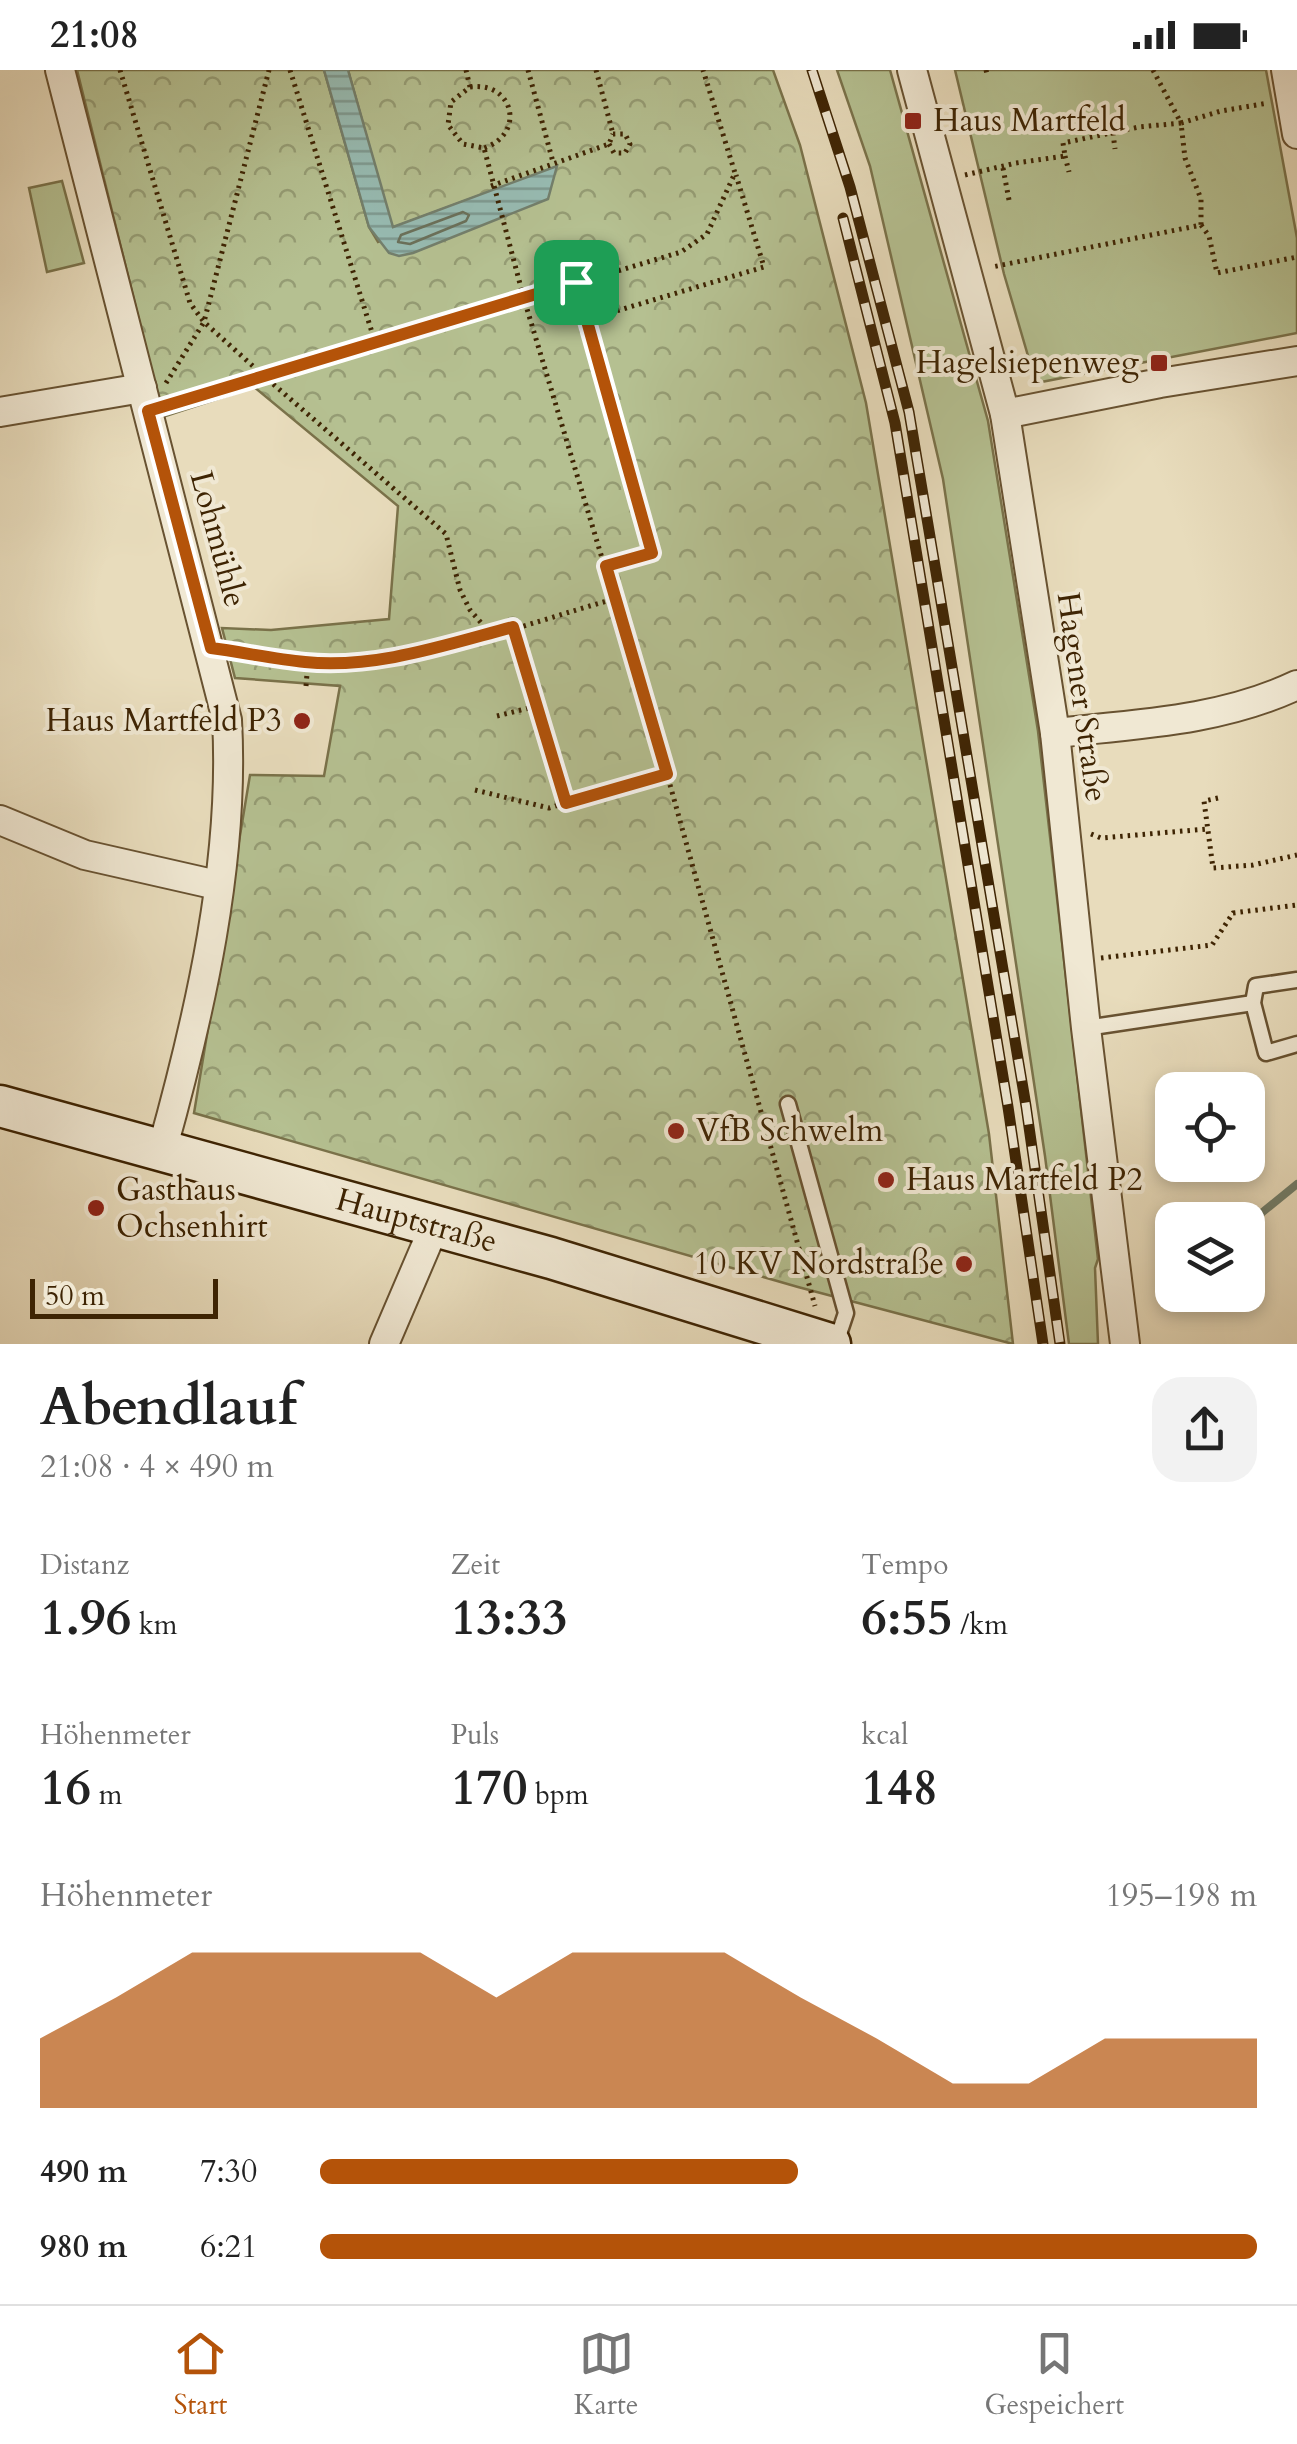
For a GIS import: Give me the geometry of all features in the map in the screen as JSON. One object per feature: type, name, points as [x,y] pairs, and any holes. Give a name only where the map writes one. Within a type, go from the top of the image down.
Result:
[{"type":"main road","name":"Hauptstraße","points":[[0,1106],[435,1225],[830,1344]]},
{"type":"street","name":"Lohmühle","points":[[60,70],[227,720],[228,822],[199,1008],[162,1150]]},
{"type":"street","name":"Hagener Straße","points":[[912,70],[1006,414],[1055,733],[1078,961],[1125,1344]]},
{"type":"street","points":[[1286,70],[1297,134]]},
{"type":"street","points":[[1006,414],[1297,361]]},
{"type":"street","points":[[0,412],[145,400]]},
{"type":"street","points":[[1055,733],[1224,712],[1260,702],[1297,685]]},
{"type":"street","points":[[0,820],[85,855],[218,885]]},
{"type":"street","points":[[384,1344],[435,1225]]},
{"type":"lane","points":[[1297,980],[1256,986],[1252,1004],[1266,1053],[1297,1044]]},
{"type":"lane","points":[[1086,1028],[1252,1004]]},
{"type":"lane","points":[[788,1104],[846,1313],[830,1344]]},
{"type":"path","points":[[120,70],[190,304],[204,322],[265,377],[446,534],[460,590],[470,610],[490,633]]},
{"type":"path","points":[[145,400],[204,322],[269,70]]},
{"type":"path","points":[[290,70],[375,342]]},
{"type":"path","points":[[466,70],[470,87]]},
{"type":"path","points":[[528,70],[552,162]]},
{"type":"path","points":[[491,186],[609,144],[614,134],[596,70]]},
{"type":"path","points":[[586,320],[764,268],[703,70]]},
{"type":"path","points":[[1153,70],[1181,123],[1185,158],[1201,199],[1202,224],[1210,236],[1217,273],[1297,258]]},
{"type":"path","points":[[484,86],[497,92],[509,109],[510,123],[504,136],[484,148],[463,144],[448,126],[451,102],[470,87],[484,86]]},
{"type":"path","points":[[1069,172],[1063,143],[1291,99]]},
{"type":"path","points":[[1113,133],[1115,149]]},
{"type":"path","points":[[609,144],[614,153],[625,153],[630,144],[625,134],[614,134]]},
{"type":"path","points":[[484,148],[491,186],[667,774],[830,1344]]},
{"type":"path","points":[[942,180],[1066,156]]},
{"type":"path","points":[[1003,167],[1008,200]]},
{"type":"path","points":[[145,400],[265,377],[681,252],[707,234],[736,173]]},
{"type":"path","points":[[967,272],[1202,224]]},
{"type":"path","points":[[576,282],[652,553],[606,566]]},
{"type":"path","points":[[211,648],[308,662],[384,659],[428,652],[614,599]]},
{"type":"path","points":[[513,627],[566,803]]},
{"type":"path","points":[[306,686],[308,662]]},
{"type":"path","points":[[497,716],[537,706]]},
{"type":"path","points":[[475,790],[550,808],[667,774]]},
{"type":"path","points":[[1218,798],[1204,801],[1214,868],[1266,864],[1297,855]]},
{"type":"path","points":[[1066,837],[1138,836],[1207,829]]},
{"type":"path","points":[[1078,961],[1212,945],[1233,913],[1297,905]]},
{"type":"green space","points":[[77,70],[324,70],[369,227],[378,242],[556,167],[392,228],[348,70],[773,70],[800,145],[866,403],[989,1134],[1013,1344],[798,1287],[194,1113],[250,775],[324,776],[340,686],[235,678],[222,628],[271,630],[389,619],[398,506],[254,387],[163,417]]},
{"type":"green space","points":[[837,70],[890,70],[988,421],[1038,731],[1098,1259],[1098,1344],[1069,1344],[1045,1156],[943,479],[870,166]]},
{"type":"green space","points":[[955,70],[1266,70],[1297,238],[1297,333],[1036,383],[1004,274]]},
{"type":"green space","points":[[62,181],[84,263],[47,272],[29,188]]},
{"type":"water","points":[[324,70],[348,70],[393,227],[557,166],[548,199],[413,253],[389,253],[369,227]]},
{"type":"waterway","points":[[1265,1210],[1297,1184]]},
{"type":"railway","points":[[812,70],[850,187],[909,412],[1026,1106],[1060,1344]]},
{"type":"railway","points":[[843,218],[895,423],[1008,1107],[1043,1344]]},
{"type":"place","name":"Haus Martfeld","points":[[913,121]]},
{"type":"place","name":"Hagelsiepenweg","points":[[1159,363]]},
{"type":"place","name":"Haus Martfeld P3","points":[[302,721]]},
{"type":"place","name":"VfB Schwelm","points":[[676,1131]]},
{"type":"place","name":"Haus Martfeld P2","points":[[886,1180]]},
{"type":"place","name":"Gasthaus Ochsenhirt","points":[[96,1208]]},
{"type":"place","name":"10 KV Nordstraße","points":[[964,1264]]},
{"type":"route","points":[[576,282],[652,553],[606,566],[667,774],[566,803],[513,627],[428,652],[384,659],[308,662],[211,648],[148,411],[576,282]]}]
